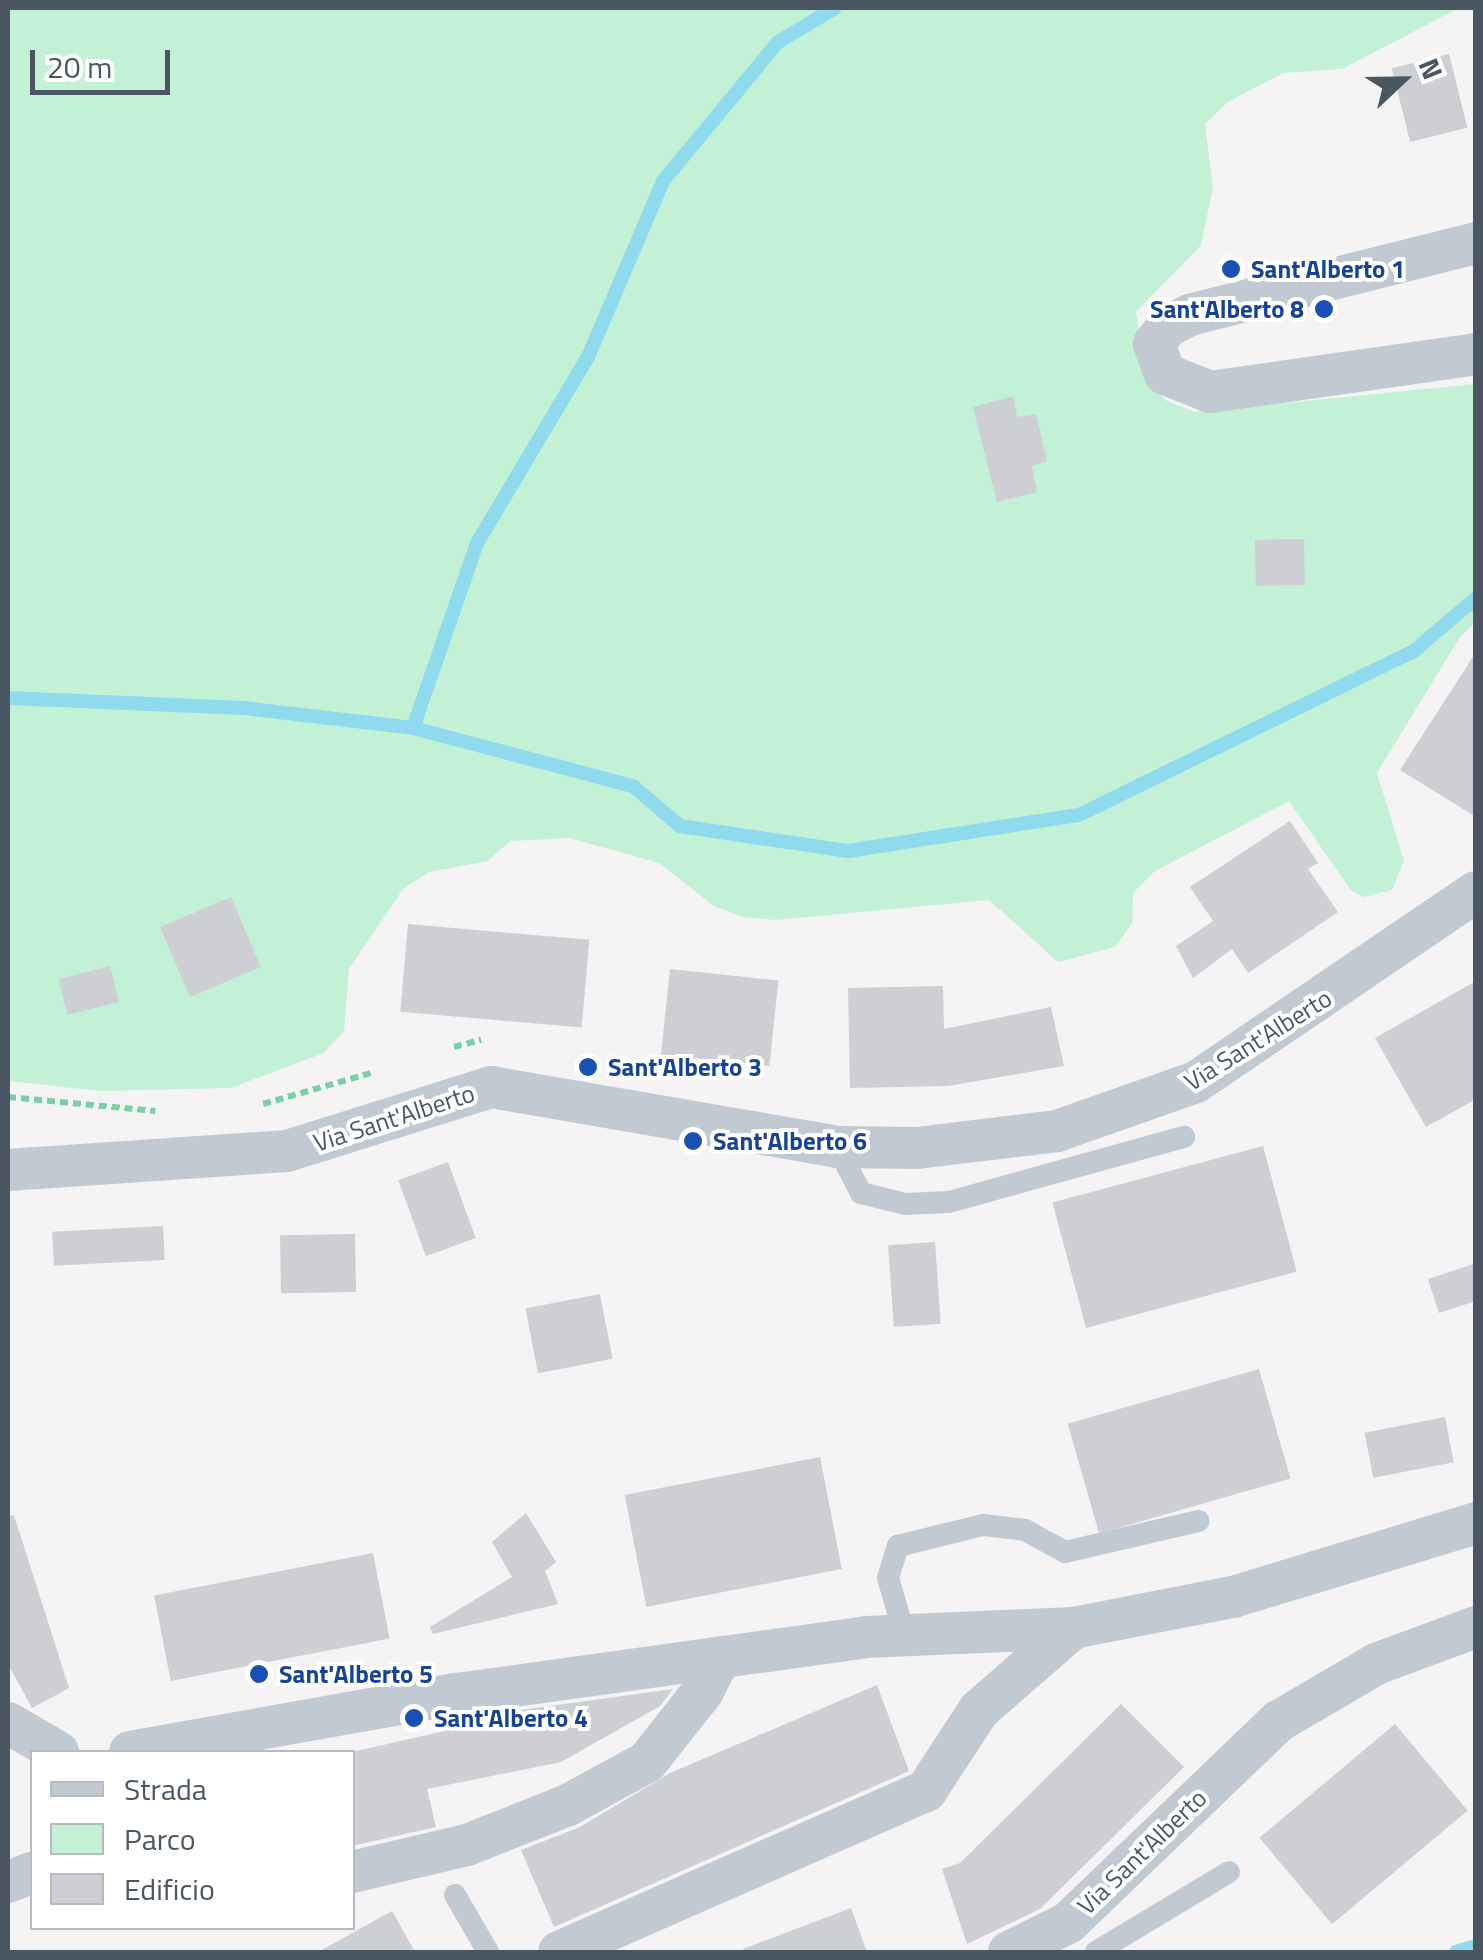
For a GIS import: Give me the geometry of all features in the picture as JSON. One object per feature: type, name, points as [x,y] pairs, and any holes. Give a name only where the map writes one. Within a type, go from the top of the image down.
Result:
[{"type":"street","points":[[1476,243],[1190,315],[1168,326],[1154,344],[1165,374],[1210,392],[1476,354]]},
{"type":"street","name":"Via Sant'Alberto","points":[[8,1170],[286,1151],[491,1087],[836,1147],[988,1142],[1057,1130],[1138,1106],[1196,1082],[1276,1032],[1476,892]]},
{"type":"street","points":[[147,1750],[720,1657],[905,1636],[1073,1628],[1233,1596],[1476,1522]]},
{"type":"street","name":"Via Sant'Alberto","points":[[1032,1948],[1068,1923],[1280,1721],[1376,1664],[1476,1627]]},
{"type":"street","points":[[559,1952],[926,1790],[979,1710],[1073,1628]]},
{"type":"street","points":[[355,1871],[467,1845],[568,1805],[647,1762],[703,1692],[720,1657]]},
{"type":"street","points":[[8,1723],[55,1750]]},
{"type":"lane","points":[[836,1147],[861,1193],[905,1204],[949,1202],[1184,1137]]},
{"type":"lane","points":[[905,1636],[888,1578],[898,1546],[983,1525],[1025,1530],[1065,1552],[1198,1521]]},
{"type":"lane","points":[[1096,1952],[1229,1872]]},
{"type":"lane","points":[[455,1895],[488,1952]]},
{"type":"green space","points":[[8,8],[1459,8],[1342,69],[1283,73],[1228,102],[1205,124],[1213,187],[1201,245],[1136,312],[1146,374],[1165,400],[1194,412],[1475,384],[1475,623],[1460,637],[1377,773],[1404,861],[1392,890],[1363,897],[1350,889],[1289,801],[1155,871],[1133,893],[1132,923],[1115,947],[1058,962],[989,900],[775,920],[743,917],[714,906],[659,863],[569,838],[510,841],[488,861],[429,872],[403,889],[349,969],[344,1031],[324,1053],[231,1088],[100,1091],[8,1081]]},
{"type":"building","points":[[1449,54],[1467,128],[1410,142],[1392,68]]},
{"type":"building","points":[[1014,396],[1017,417],[1036,414],[1047,461],[1032,466],[1037,492],[997,502],[973,407]]},
{"type":"building","points":[[1304,539],[1305,585],[1256,586],[1255,540]]},
{"type":"building","points":[[1476,652],[1476,817],[1400,770]]},
{"type":"building","points":[[1290,821],[1318,863],[1308,869],[1338,912],[1248,973],[1232,949],[1193,978],[1176,946],[1213,921],[1190,887]]},
{"type":"building","points":[[231,897],[261,967],[190,997],[160,927]]},
{"type":"building","points":[[408,924],[589,940],[582,1028],[400,1012]]},
{"type":"building","points":[[110,966],[119,1002],[68,1015],[59,979]]},
{"type":"building","points":[[670,969],[778,980],[769,1066],[661,1055]]},
{"type":"building","points":[[1476,981],[1476,1099],[1426,1127],[1375,1038]]},
{"type":"building","points":[[943,986],[944,1029],[1051,1007],[1064,1066],[948,1086],[850,1088],[848,988]]},
{"type":"building","points":[[1263,1146],[1297,1272],[1086,1328],[1052,1202]]},
{"type":"building","points":[[448,1162],[476,1238],[426,1256],[398,1180]]},
{"type":"building","points":[[163,1226],[165,1260],[54,1266],[52,1232]]},
{"type":"building","points":[[355,1234],[356,1292],[281,1293],[280,1235]]},
{"type":"building","points":[[935,1242],[941,1324],[894,1327],[888,1245]]},
{"type":"building","points":[[1476,1263],[1476,1301],[1439,1313],[1428,1279]]},
{"type":"building","points":[[600,1294],[613,1359],[538,1373],[525,1309]]},
{"type":"building","points":[[1259,1369],[1290,1479],[1099,1533],[1068,1424]]},
{"type":"building","points":[[1445,1417],[1454,1462],[1373,1478],[1365,1433]]},
{"type":"building","points":[[820,1457],[842,1569],[646,1607],[625,1495]]},
{"type":"building","points":[[526,1513],[556,1562],[545,1571],[558,1604],[433,1634],[430,1627],[512,1577],[492,1542]]},
{"type":"building","points":[[14,1515],[69,1688],[32,1708],[8,1664],[8,1516]]},
{"type":"building","points":[[373,1553],[390,1638],[171,1681],[154,1596]]},
{"type":"building","points":[[877,1685],[909,1771],[554,1927],[521,1850],[580,1827],[670,1773]]},
{"type":"building","points":[[673,1689],[660,1706],[561,1762],[427,1789],[436,1827],[355,1845],[355,1751],[471,1725],[470,1717]]},
{"type":"building","points":[[1121,1704],[1184,1767],[1040,1909],[967,1944],[942,1869],[960,1863]]},
{"type":"building","points":[[1395,1724],[1468,1811],[1332,1924],[1259,1838]]},
{"type":"building","points":[[851,1908],[867,1952],[744,1952],[743,1949]]},
{"type":"building","points":[[392,1911],[415,1952],[318,1952]]},
{"type":"waterway","points":[[413,728],[477,543],[588,357],[663,181],[778,42],[835,8]]},
{"type":"waterway","points":[[8,698],[244,708],[413,728],[633,786],[680,826],[848,851],[1079,815],[1414,651],[1476,598]]},
{"type":"waterway","points":[[1456,1952],[1476,1946]]},
{"type":"place","name":"Sant'Alberto 1","points":[[1231,269]]},
{"type":"place","name":"Sant'Alberto 8","points":[[1324,309]]},
{"type":"place","name":"Sant'Alberto 3","points":[[588,1067]]},
{"type":"place","name":"Sant'Alberto 6","points":[[693,1141]]},
{"type":"place","name":"Sant'Alberto 5","points":[[259,1674]]},
{"type":"place","name":"Sant'Alberto 4","points":[[414,1718]]}]
